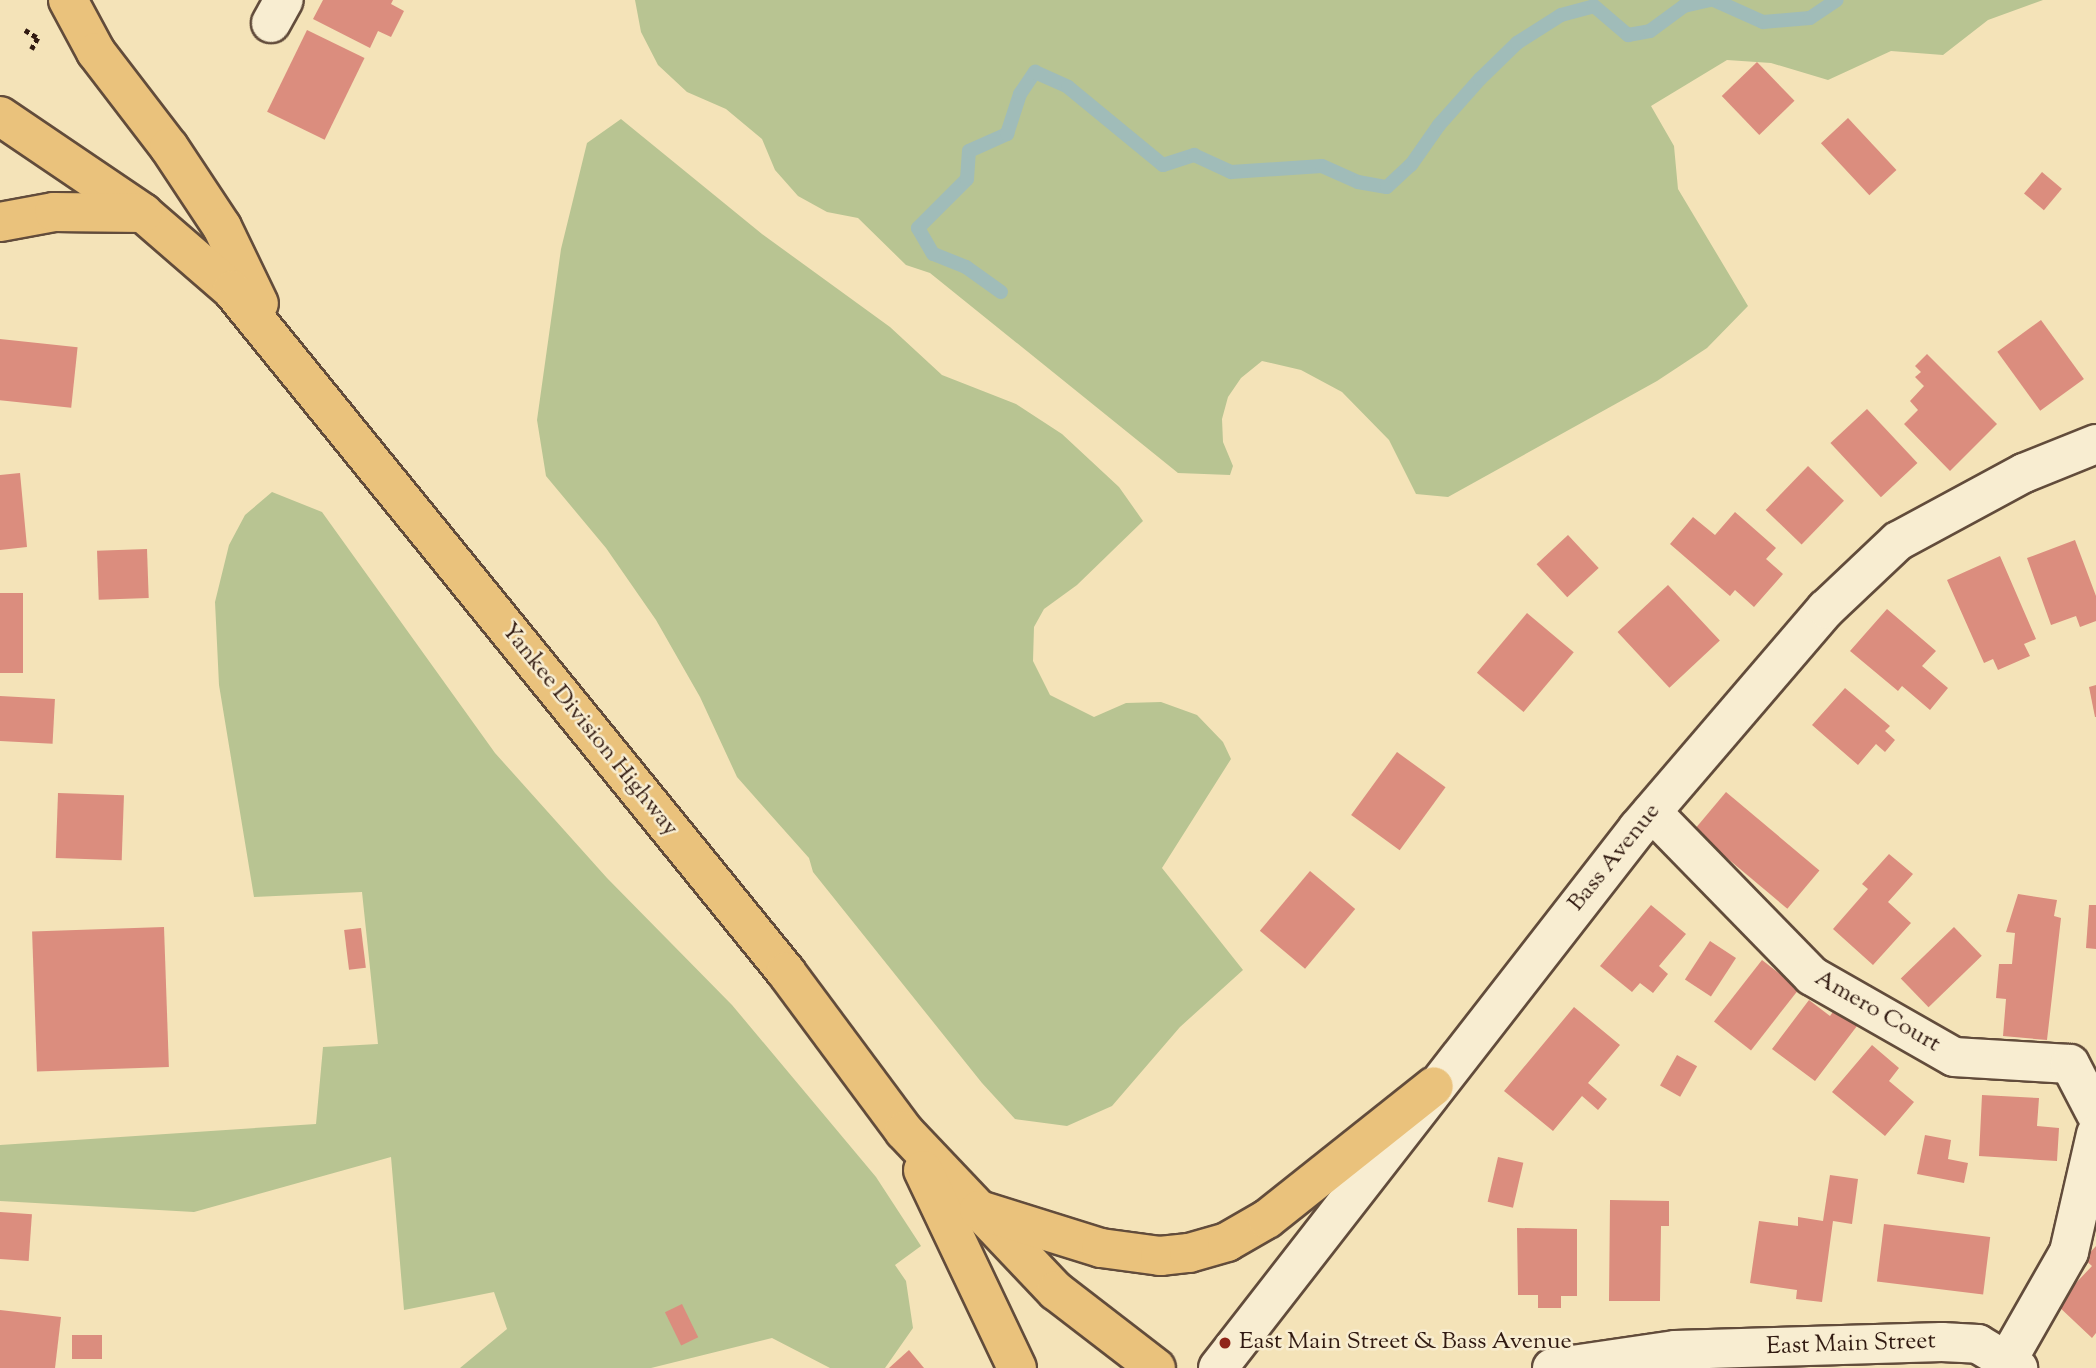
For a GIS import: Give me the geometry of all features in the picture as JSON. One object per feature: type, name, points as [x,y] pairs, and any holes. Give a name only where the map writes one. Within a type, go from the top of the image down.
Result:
[{"type":"highway","points":[[68,0],[96,52],[169,147],[222,227],[281,350]]},
{"type":"highway","name":"Yankee Division Highway","points":[[0,116],[143,213],[232,290],[786,972],[904,1130],[974,1208],[1095,1326],[1156,1368]]},
{"type":"highway","points":[[0,222],[54,212],[143,213]]},
{"type":"highway","points":[[974,1208],[1101,1248],[1160,1256],[1189,1254],[1227,1242],[1267,1219],[1434,1086]]},
{"type":"highway","points":[[904,1130],[1017,1368]]},
{"type":"main road","name":"Bass Avenue","points":[[1218,1368],[1434,1086],[1652,812],[1826,609],[1898,541],[2024,473],[2096,444]]},
{"type":"main road","name":"Amero Court","points":[[1652,812],[1812,976],[1954,1057],[2070,1064],[2096,1114]]},
{"type":"main road","points":[[2013,1363],[2069,1252],[2096,1134]]},
{"type":"main road","name":"East Main Street","points":[[1552,1368],[1675,1350],[1758,1358],[1942,1342],[1978,1344],[2013,1363]]},
{"type":"path","points":[[24,30],[38,38],[32,49]]},
{"type":"green space","points":[[635,0],[2043,0],[1988,20],[1943,55],[1891,51],[1828,80],[1771,63],[1727,60],[1651,106],[1674,146],[1678,189],[1748,306],[1707,348],[1657,381],[1448,497],[1416,494],[1389,440],[1342,392],[1301,370],[1262,361],[1241,378],[1228,397],[1222,419],[1223,442],[1233,466],[1230,475],[1178,473],[930,273],[906,265],[858,218],[827,212],[798,196],[775,170],[762,139],[726,109],[687,92],[658,65],[641,32]]},
{"type":"green space","points":[[621,119],[762,234],[890,327],[942,375],[1016,404],[1062,434],[1119,487],[1143,521],[1077,585],[1044,609],[1034,627],[1033,661],[1050,695],[1094,717],[1126,703],[1161,702],[1197,715],[1223,742],[1231,759],[1162,868],[1243,970],[1180,1027],[1112,1106],[1067,1126],[1015,1119],[982,1083],[813,872],[809,858],[737,777],[700,697],[656,620],[606,548],[546,476],[537,420],[561,249],[587,143]]},
{"type":"green space","points":[[272,492],[322,512],[495,753],[607,878],[732,1005],[876,1177],[921,1246],[895,1265],[906,1281],[913,1328],[885,1368],[830,1368],[772,1338],[651,1368],[460,1368],[507,1329],[494,1292],[404,1310],[391,1157],[194,1212],[0,1201],[0,1145],[316,1124],[323,1047],[378,1044],[362,892],[254,897],[219,685],[215,602],[229,545],[245,515]]},
{"type":"building","points":[[323,0],[393,0],[391,4],[404,11],[391,37],[378,31],[370,48],[313,19]]},
{"type":"building","points":[[307,30],[365,58],[325,140],[267,112]]},
{"type":"building","points":[[1757,62],[1795,101],[1759,135],[1722,96]]},
{"type":"building","points":[[1848,118],[1896,170],[1869,195],[1821,143]]},
{"type":"building","points":[[2042,172],[2062,189],[2044,210],[2024,193]]},
{"type":"building","points":[[2041,320],[2084,379],[2040,411],[1997,352]]},
{"type":"building","points":[[0,339],[78,347],[71,408],[0,400]]},
{"type":"building","points":[[1927,354],[1997,424],[1950,471],[1904,424],[1918,410],[1910,401],[1924,386],[1915,377],[1921,372],[1915,366]]},
{"type":"building","points":[[1867,409],[1917,463],[1881,497],[1830,443]]},
{"type":"building","points":[[1808,466],[1844,501],[1802,545],[1766,510]]},
{"type":"building","points":[[20,473],[27,547],[0,550],[0,475]]},
{"type":"building","points":[[1735,512],[1776,548],[1766,559],[1783,574],[1754,607],[1735,590],[1730,596],[1670,544],[1693,517],[1715,535]]},
{"type":"building","points":[[1568,535],[1599,568],[1567,597],[1537,564]]},
{"type":"building","points":[[2075,540],[2096,596],[2096,621],[2080,627],[2076,616],[2051,625],[2027,558]]},
{"type":"building","points":[[147,549],[149,598],[99,600],[97,551]]},
{"type":"building","points":[[2000,556],[2036,639],[2024,644],[2030,656],[1998,670],[1993,659],[1984,663],[1947,580]]},
{"type":"building","points":[[1668,585],[1720,641],[1669,688],[1618,632]]},
{"type":"building","points":[[0,593],[23,593],[23,673],[0,673]]},
{"type":"building","points":[[1887,609],[1936,651],[1922,666],[1948,688],[1930,710],[1902,686],[1898,691],[1850,651]]},
{"type":"building","points":[[1527,613],[1574,652],[1524,712],[1477,673]]},
{"type":"building","points":[[2096,685],[2096,717],[2095,717],[2089,687]]},
{"type":"building","points":[[1845,688],[1890,726],[1885,731],[1895,740],[1885,752],[1876,744],[1858,765],[1812,725]]},
{"type":"building","points":[[0,696],[55,699],[53,744],[0,741]]},
{"type":"building","points":[[1397,752],[1446,787],[1400,850],[1351,815]]},
{"type":"building","points":[[1726,792],[1819,870],[1787,909],[1694,830]]},
{"type":"building","points":[[58,793],[124,795],[122,860],[56,858]]},
{"type":"building","points":[[1889,854],[1913,874],[1888,902],[1911,923],[1873,965],[1833,929],[1868,889],[1862,884]]},
{"type":"building","points":[[1310,871],[1355,909],[1305,969],[1260,931]]},
{"type":"building","points":[[2018,894],[2057,900],[2054,916],[2061,918],[2047,1040],[2003,1036],[2006,999],[1996,998],[1999,964],[2012,964],[2015,933],[2006,932]]},
{"type":"building","points":[[1651,905],[1686,934],[1659,966],[1668,974],[1653,993],[1640,983],[1632,992],[1600,966]]},
{"type":"building","points":[[2089,905],[2096,905],[2096,949],[2086,948]]},
{"type":"building","points":[[164,927],[169,1067],[37,1072],[32,932]]},
{"type":"building","points":[[1954,927],[1982,956],[1929,1007],[1901,978]]},
{"type":"building","points":[[361,928],[366,968],[349,970],[344,930]]},
{"type":"building","points":[[1710,941],[1736,958],[1711,996],[1685,980]]},
{"type":"building","points":[[1762,960],[1799,989],[1751,1050],[1714,1021]]},
{"type":"building","points":[[1809,1000],[1830,1016],[1835,1009],[1857,1026],[1815,1081],[1772,1049]]},
{"type":"building","points":[[1574,1007],[1620,1045],[1588,1083],[1607,1099],[1598,1110],[1582,1096],[1553,1131],[1504,1091]]},
{"type":"building","points":[[1872,1045],[1899,1068],[1889,1081],[1914,1102],[1885,1136],[1832,1092]]},
{"type":"building","points":[[1677,1055],[1697,1066],[1680,1097],[1660,1086]]},
{"type":"building","points":[[1982,1095],[2039,1098],[2037,1126],[2059,1128],[2057,1161],[1979,1156]]},
{"type":"building","points":[[1925,1135],[1951,1140],[1948,1159],[1968,1163],[1964,1183],[1917,1174]]},
{"type":"building","points":[[1498,1157],[1523,1163],[1513,1208],[1488,1202]]},
{"type":"building","points":[[1830,1175],[1858,1179],[1852,1224],[1833,1221],[1822,1302],[1796,1299],[1797,1290],[1750,1283],[1759,1221],[1798,1226],[1798,1217],[1823,1221]]},
{"type":"building","points":[[1610,1200],[1669,1201],[1669,1226],[1661,1226],[1660,1301],[1609,1301]]},
{"type":"building","points":[[0,1212],[32,1214],[29,1261],[0,1259]]},
{"type":"building","points":[[1884,1224],[1990,1237],[1983,1295],[1877,1282]]},
{"type":"building","points":[[1517,1228],[1577,1229],[1577,1296],[1561,1296],[1561,1308],[1538,1308],[1538,1295],[1518,1295]]},
{"type":"building","points":[[2096,1246],[2096,1333],[2092,1338],[2056,1304],[2092,1266],[2084,1259]]},
{"type":"building","points":[[682,1304],[698,1337],[681,1346],[665,1312]]},
{"type":"building","points":[[0,1310],[61,1317],[55,1368],[0,1368]]},
{"type":"building","points":[[72,1335],[102,1335],[102,1359],[72,1359]]},
{"type":"building","points":[[909,1350],[924,1368],[889,1368]]},
{"type":"waterway","points":[[1001,292],[966,267],[933,254],[918,228],[967,179],[969,151],[1007,134],[1020,94],[1035,72],[1068,87],[1163,165],[1194,155],[1231,172],[1322,166],[1358,182],[1387,187],[1411,165],[1439,125],[1480,79],[1517,43],[1561,15],[1594,6],[1628,35],[1650,31],[1684,6],[1711,0]]},
{"type":"waterway","points":[[1714,0],[1763,22],[1810,18],[1837,0]]},
{"type":"place","name":"East Main Street & Bass Avenue","points":[[1225,1343]]}]
